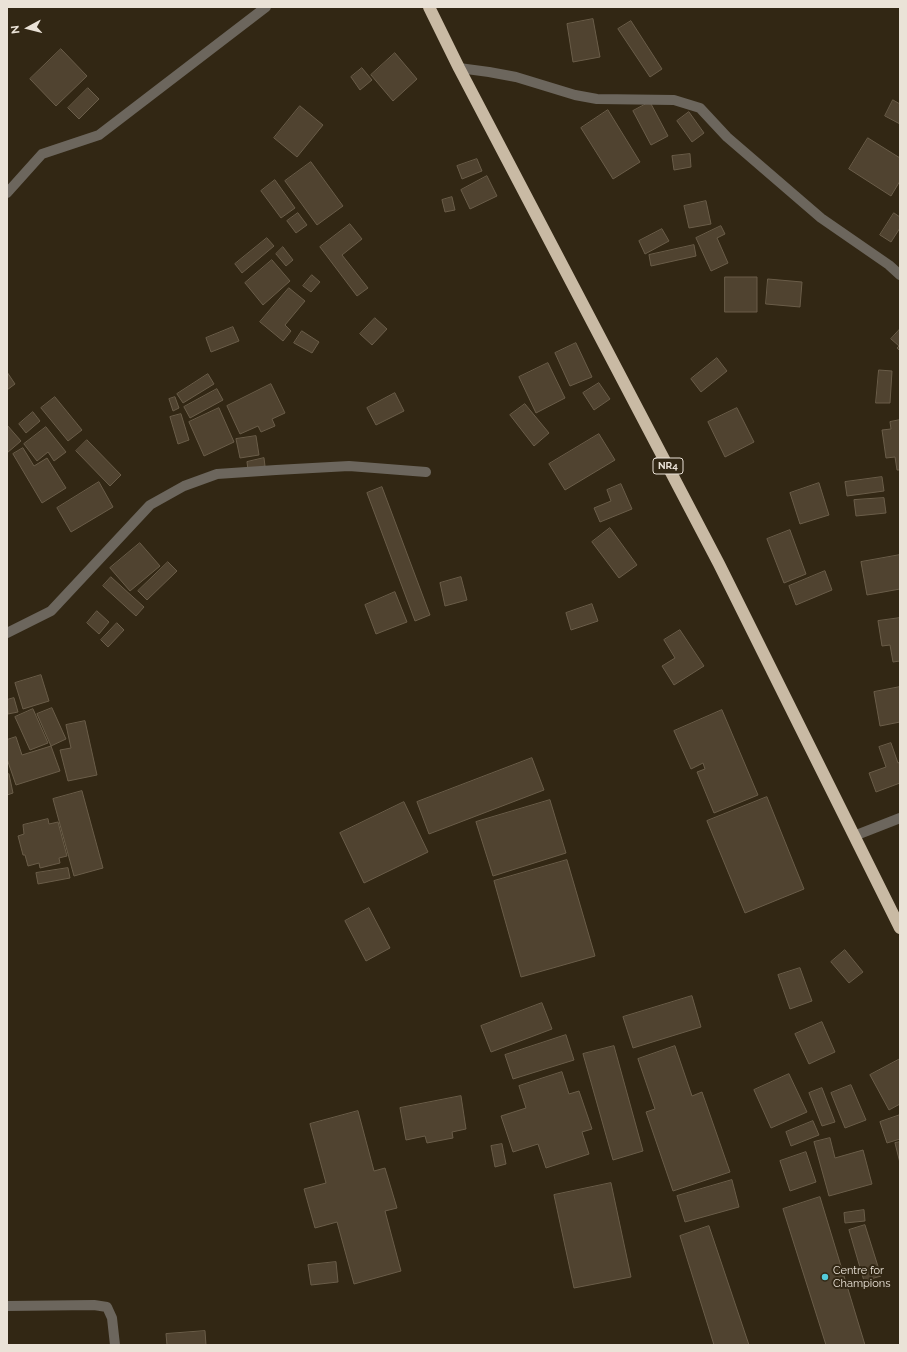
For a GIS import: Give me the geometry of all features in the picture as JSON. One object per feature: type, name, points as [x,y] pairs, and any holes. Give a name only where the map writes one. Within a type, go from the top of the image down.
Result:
[{"type":"highway","name":"NR4","points":[[429,7],[459,68],[719,564],[900,928]]},
{"type":"street","points":[[7,192],[42,154],[98,135],[266,7]]},
{"type":"street","points":[[459,68],[516,77],[575,95],[598,99],[674,100],[700,108],[727,137],[821,218],[889,265],[900,275]]},
{"type":"street","points":[[7,633],[51,611],[150,505],[184,486],[217,474],[276,470],[349,466],[426,472]]},
{"type":"street","points":[[854,836],[900,818]]},
{"type":"street","points":[[7,1306],[94,1304],[107,1307],[112,1318],[115,1345]]},
{"type":"building","points":[[593,19],[600,57],[573,62],[567,24]]},
{"type":"building","points":[[631,21],[662,69],[650,77],[618,29]]},
{"type":"building","points":[[61,49],[87,76],[56,106],[30,79]]},
{"type":"building","points":[[395,53],[417,79],[393,101],[371,75]]},
{"type":"building","points":[[362,68],[372,80],[360,90],[351,77]]},
{"type":"building","points":[[88,88],[99,99],[79,119],[68,108]]},
{"type":"building","points":[[893,100],[900,104],[900,124],[885,116]]},
{"type":"building","points":[[650,102],[668,136],[651,145],[633,111]]},
{"type":"building","points":[[300,106],[323,125],[297,157],[274,138]]},
{"type":"building","points":[[608,110],[640,162],[613,179],[581,128]]},
{"type":"building","points":[[689,112],[704,133],[692,142],[677,121]]},
{"type":"building","points":[[868,138],[900,158],[900,181],[891,196],[849,169]]},
{"type":"building","points":[[690,154],[691,167],[674,170],[672,156]]},
{"type":"building","points":[[477,159],[482,171],[462,179],[457,166]]},
{"type":"building","points":[[311,162],[343,206],[317,225],[285,181]]},
{"type":"building","points":[[487,176],[497,196],[470,209],[461,190]]},
{"type":"building","points":[[275,180],[295,208],[281,218],[261,191]]},
{"type":"building","points":[[452,197],[455,210],[445,212],[442,200]]},
{"type":"building","points":[[706,201],[711,224],[689,228],[684,206]]},
{"type":"building","points":[[298,213],[307,225],[296,233],[287,221]]},
{"type":"building","points":[[894,213],[900,217],[900,228],[891,242],[880,235]]},
{"type":"building","points":[[350,224],[362,239],[342,255],[368,288],[357,296],[320,247]]},
{"type":"building","points":[[721,226],[725,234],[717,238],[728,263],[711,271],[696,238]]},
{"type":"building","points":[[662,229],[669,241],[645,254],[639,241]]},
{"type":"building","points":[[267,238],[274,246],[242,273],[235,264]]},
{"type":"building","points":[[694,245],[696,256],[651,266],[649,255]]},
{"type":"building","points":[[283,247],[293,260],[286,266],[276,254]]},
{"type":"building","points":[[272,260],[290,281],[263,305],[245,283]]},
{"type":"building","points":[[312,275],[320,282],[311,292],[303,286]]},
{"type":"building","points":[[725,277],[757,277],[757,312],[725,312]]},
{"type":"building","points":[[768,279],[802,282],[800,307],[766,304]]},
{"type":"building","points":[[289,288],[305,301],[285,325],[291,331],[283,341],[260,322]]},
{"type":"building","points":[[375,318],[387,329],[372,345],[360,334]]},
{"type":"building","points":[[233,327],[239,341],[211,352],[206,338]]},
{"type":"building","points":[[900,329],[900,351],[897,348],[899,346],[891,339]]},
{"type":"building","points":[[302,331],[319,342],[312,353],[294,343]]},
{"type":"building","points":[[576,343],[592,377],[570,386],[555,353]]},
{"type":"building","points":[[717,358],[727,371],[701,392],[691,379]]},
{"type":"building","points":[[548,363],[565,398],[536,413],[519,377]]},
{"type":"building","points":[[879,370],[892,371],[890,403],[876,403]]},
{"type":"building","points":[[7,372],[15,384],[7,390]]},
{"type":"building","points":[[208,374],[214,384],[183,403],[177,394]]},
{"type":"building","points":[[599,383],[610,399],[594,410],[583,393]]},
{"type":"building","points":[[271,384],[285,413],[272,419],[275,426],[261,432],[258,426],[240,434],[227,406]]},
{"type":"building","points":[[217,389],[223,400],[190,418],[184,407]]},
{"type":"building","points":[[395,393],[404,411],[376,425],[367,408]]},
{"type":"building","points":[[55,397],[82,430],[68,441],[41,408]]},
{"type":"building","points":[[175,397],[179,408],[173,411],[169,399]]},
{"type":"building","points":[[525,404],[549,433],[534,446],[510,415]]},
{"type":"building","points":[[219,408],[234,442],[204,456],[189,422]]},
{"type":"building","points":[[737,408],[754,442],[725,457],[708,422]]},
{"type":"building","points":[[33,412],[40,421],[26,433],[19,424]]},
{"type":"building","points":[[181,414],[189,440],[178,444],[170,417]]},
{"type":"building","points":[[900,420],[900,470],[897,470],[895,457],[886,458],[882,430],[891,429],[890,422]]},
{"type":"building","points":[[7,425],[21,441],[7,453]]},
{"type":"building","points":[[46,427],[66,452],[54,461],[48,452],[37,461],[24,444]]},
{"type":"building","points":[[599,434],[615,460],[565,490],[549,464]]},
{"type":"building","points":[[256,436],[259,455],[240,458],[236,439]]},
{"type":"building","points":[[87,440],[121,475],[110,486],[76,451]]},
{"type":"building","points":[[23,448],[34,466],[47,458],[66,488],[42,503],[13,454]]},
{"type":"building","points":[[264,458],[265,466],[248,470],[247,462]]},
{"type":"building","points":[[882,477],[884,491],[847,496],[845,482]]},
{"type":"building","points":[[99,482],[113,507],[71,532],[57,508]]},
{"type":"building","points":[[819,483],[829,515],[800,524],[790,493]]},
{"type":"building","points":[[621,484],[632,509],[600,522],[594,508],[611,501],[607,490]]},
{"type":"building","points":[[382,487],[430,615],[415,621],[367,493]]},
{"type":"building","points":[[884,498],[886,513],[856,516],[854,500]]},
{"type":"building","points":[[610,528],[637,565],[619,578],[592,542]]},
{"type":"building","points":[[790,530],[806,574],[784,583],[767,539]]},
{"type":"building","points":[[140,543],[160,566],[130,591],[110,568]]},
{"type":"building","points":[[900,555],[900,589],[867,595],[861,562]]},
{"type":"building","points":[[168,562],[177,571],[147,600],[138,591]]},
{"type":"building","points":[[825,571],[832,590],[796,605],[789,586]]},
{"type":"building","points":[[111,577],[144,607],[136,616],[103,586]]},
{"type":"building","points":[[461,577],[467,600],[445,606],[440,583]]},
{"type":"building","points":[[395,592],[407,622],[376,634],[365,605]]},
{"type":"building","points":[[592,604],[598,621],[571,630],[566,613]]},
{"type":"building","points":[[97,611],[109,622],[99,634],[87,623]]},
{"type":"building","points":[[900,618],[900,661],[893,662],[890,645],[882,646],[878,621]]},
{"type":"building","points":[[117,623],[124,630],[108,647],[101,640]]},
{"type":"building","points":[[680,630],[704,666],[674,685],[662,666],[675,658],[664,640]]},
{"type":"building","points":[[41,675],[49,701],[23,709],[15,683]]},
{"type":"building","points":[[900,687],[900,722],[880,726],[874,692]]},
{"type":"building","points":[[14,698],[18,712],[8,714],[7,700]]},
{"type":"building","points":[[52,708],[66,739],[51,746],[37,714]]},
{"type":"building","points":[[33,709],[48,743],[30,750],[15,717]]},
{"type":"building","points":[[722,710],[758,795],[714,813],[697,772],[705,769],[703,763],[691,769],[674,731]]},
{"type":"building","points":[[85,721],[97,775],[68,781],[60,750],[71,748],[66,725]]},
{"type":"building","points":[[16,737],[22,755],[51,746],[60,771],[16,785],[7,759],[7,740]]},
{"type":"building","points":[[891,743],[898,763],[900,762],[900,783],[876,792],[869,773],[886,767],[879,747]]},
{"type":"building","points":[[532,758],[544,790],[429,834],[417,802]]},
{"type":"building","points":[[9,774],[13,793],[7,795],[7,775]]},
{"type":"building","points":[[82,791],[103,868],[74,876],[53,799]]},
{"type":"building","points":[[767,797],[804,889],[745,913],[707,821]]},
{"type":"building","points":[[550,800],[566,853],[493,876],[476,822]]},
{"type":"building","points":[[404,802],[428,852],[364,883],[340,833]]},
{"type":"building","points":[[48,819],[49,824],[58,822],[67,856],[59,858],[60,863],[40,868],[39,863],[28,866],[25,855],[23,855],[18,836],[24,834],[23,825]]},
{"type":"building","points":[[567,860],[595,956],[521,977],[494,881]]},
{"type":"building","points":[[68,868],[70,878],[38,884],[36,873]]},
{"type":"building","points":[[369,908],[390,948],[366,961],[345,921]]},
{"type":"building","points":[[845,950],[863,972],[849,983],[831,962]]},
{"type":"building","points":[[800,968],[812,1001],[790,1009],[778,975]]},
{"type":"building","points":[[692,996],[701,1027],[633,1048],[623,1017]]},
{"type":"building","points":[[542,1003],[552,1029],[491,1052],[481,1026]]},
{"type":"building","points":[[822,1022],[835,1052],[809,1064],[795,1034]]},
{"type":"building","points":[[566,1035],[574,1060],[513,1079],[505,1055]]},
{"type":"building","points":[[614,1046],[643,1151],[613,1160],[583,1054]]},
{"type":"building","points":[[675,1046],[692,1096],[702,1092],[730,1172],[673,1191],[646,1112],[655,1109],[638,1059]]},
{"type":"building","points":[[900,1059],[900,1104],[889,1110],[870,1075]]},
{"type":"building","points":[[562,1072],[569,1094],[579,1091],[592,1129],[582,1132],[589,1154],[546,1168],[538,1144],[513,1152],[501,1116],[526,1108],[519,1086]]},
{"type":"building","points":[[789,1074],[807,1112],[771,1128],[754,1090]]},
{"type":"building","points":[[851,1085],[866,1120],[845,1128],[831,1093]]},
{"type":"building","points":[[822,1088],[835,1122],[822,1126],[809,1093]]},
{"type":"building","points":[[461,1096],[466,1129],[452,1132],[453,1138],[427,1143],[425,1136],[406,1140],[400,1108]]},
{"type":"building","points":[[358,1111],[374,1171],[385,1168],[397,1208],[385,1211],[401,1271],[354,1284],[337,1222],[315,1228],[304,1189],[326,1183],[310,1124]]},
{"type":"building","points":[[900,1115],[900,1139],[887,1143],[880,1122]]},
{"type":"building","points":[[813,1121],[819,1135],[791,1146],[786,1132]]},
{"type":"building","points":[[830,1138],[835,1158],[863,1150],[872,1184],[829,1196],[814,1142]]},
{"type":"building","points":[[900,1142],[900,1163],[895,1143]]},
{"type":"building","points":[[502,1144],[506,1164],[495,1167],[491,1146]]},
{"type":"building","points":[[806,1152],[816,1182],[790,1191],[780,1161]]},
{"type":"building","points":[[732,1180],[739,1207],[685,1222],[677,1196]]},
{"type":"building","points":[[611,1183],[631,1277],[574,1288],[554,1195]]},
{"type":"building","name":"Centre for Champions","points":[[820,1197],[865,1345],[826,1345],[783,1209]]},
{"type":"building","points":[[864,1210],[865,1221],[845,1223],[844,1213]]},
{"type":"building","points":[[865,1225],[881,1276],[864,1281],[849,1230]]},
{"type":"building","points":[[709,1226],[749,1345],[714,1345],[680,1236]]},
{"type":"building","points":[[336,1262],[338,1282],[311,1285],[308,1265]]},
{"type":"building","points":[[205,1331],[206,1345],[167,1345],[166,1334]]},
{"type":"place","name":"Centre for Champions","points":[[825,1277]]}]
